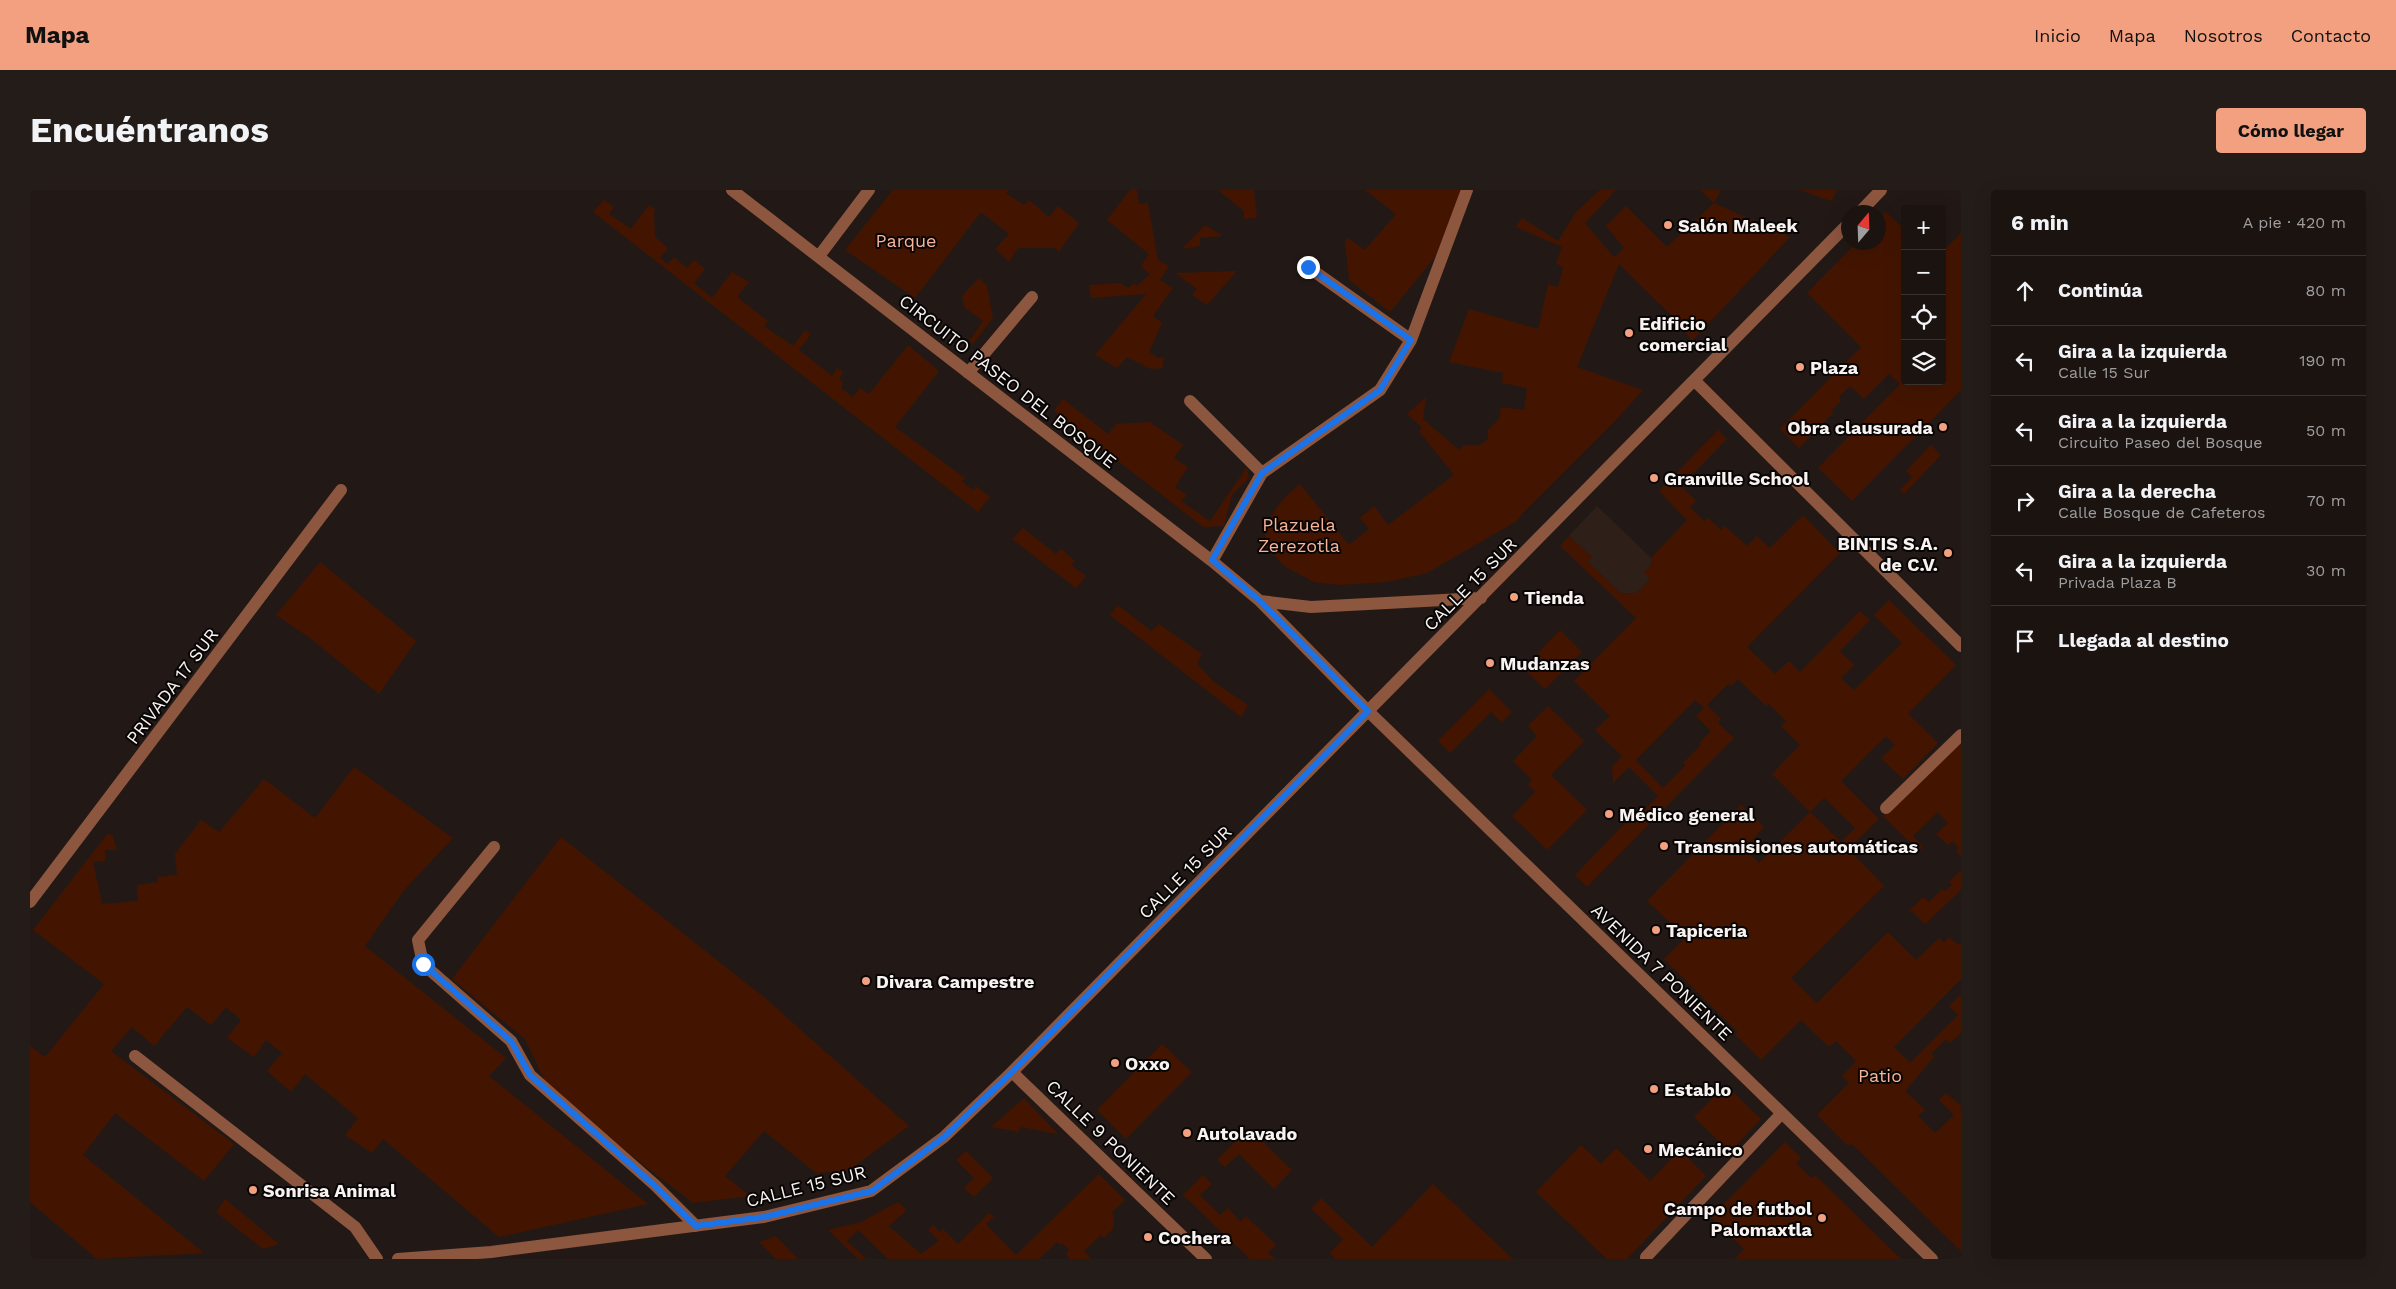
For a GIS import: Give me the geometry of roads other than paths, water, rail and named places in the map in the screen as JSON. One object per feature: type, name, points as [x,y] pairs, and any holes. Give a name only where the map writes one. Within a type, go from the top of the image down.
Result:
[{"type":"street","name":"CIRCUITO PASEO DEL BOSQUE","points":[[732,190],[1212,560],[1260,601],[1368,711]]},
{"type":"street","points":[[819,256],[869,190]]},
{"type":"street","points":[[1212,560],[1262,473],[1380,390],[1411,340],[1467,190]]},
{"type":"street","points":[[1867,205],[1881,190]]},
{"type":"street","name":"CALLE 15 SUR","points":[[398,1259],[494,1256],[764,1217],[872,1191],[944,1137],[1012,1072],[1841,231]]},
{"type":"street","points":[[1308,267],[1411,340]]},
{"type":"street","points":[[968,372],[1032,297]]},
{"type":"street","points":[[1695,381],[1961,646]]},
{"type":"street","points":[[1190,401],[1262,473]]},
{"type":"street","name":"PRIVADA 17 SUR","points":[[30,902],[341,490]]},
{"type":"street","points":[[1260,601],[1311,607],[1481,598]]},
{"type":"street","name":"AVENIDA 7 PONIENTE","points":[[1368,711],[1932,1259]]},
{"type":"street","points":[[1886,808],[1961,735]]},
{"type":"street","points":[[494,847],[418,940],[423,964],[511,1041],[530,1075],[655,1186],[696,1226]]},
{"type":"street","points":[[135,1056],[354,1227],[377,1259]]},
{"type":"street","name":"CALLE 9 PONIENTE","points":[[1012,1072],[1206,1259]]},
{"type":"street","points":[[1646,1256],[1782,1113]]},
{"type":"place","name":"Salón Maleek","points":[[1668,225]]},
{"type":"place","name":"Edificio comercial","points":[[1629,333]]},
{"type":"place","name":"Plaza","points":[[1800,367]]},
{"type":"place","name":"Obra clausurada","points":[[1943,427]]},
{"type":"place","name":"Granville School","points":[[1654,478]]},
{"type":"place","name":"BINTIS S.A. de C.V.","points":[[1948,553]]},
{"type":"place","name":"Tienda","points":[[1514,597]]},
{"type":"place","name":"Mudanzas","points":[[1490,663]]},
{"type":"place","name":"Médico general","points":[[1609,814]]},
{"type":"place","name":"Transmisiones automáticas","points":[[1664,846]]},
{"type":"place","name":"Tapiceria","points":[[1656,930]]},
{"type":"place","name":"Divara Campestre","points":[[866,981]]},
{"type":"place","name":"Oxxo","points":[[1115,1063]]},
{"type":"place","name":"Establo","points":[[1654,1089]]},
{"type":"place","name":"Autolavado","points":[[1187,1133]]},
{"type":"place","name":"Mecánico","points":[[1648,1149]]},
{"type":"place","name":"Sonrisa Animal","points":[[253,1190]]},
{"type":"place","name":"Campo de futbol Palomaxtla","points":[[1822,1218]]},
{"type":"place","name":"Cochera","points":[[1148,1237]]},
{"type":"park label","name":"Parque","points":[[906,240]]},
{"type":"park label","name":"Plazuela Zerezotla","points":[[1299,534]]},
{"type":"park label","name":"Patio","points":[[1880,1075]]}]
